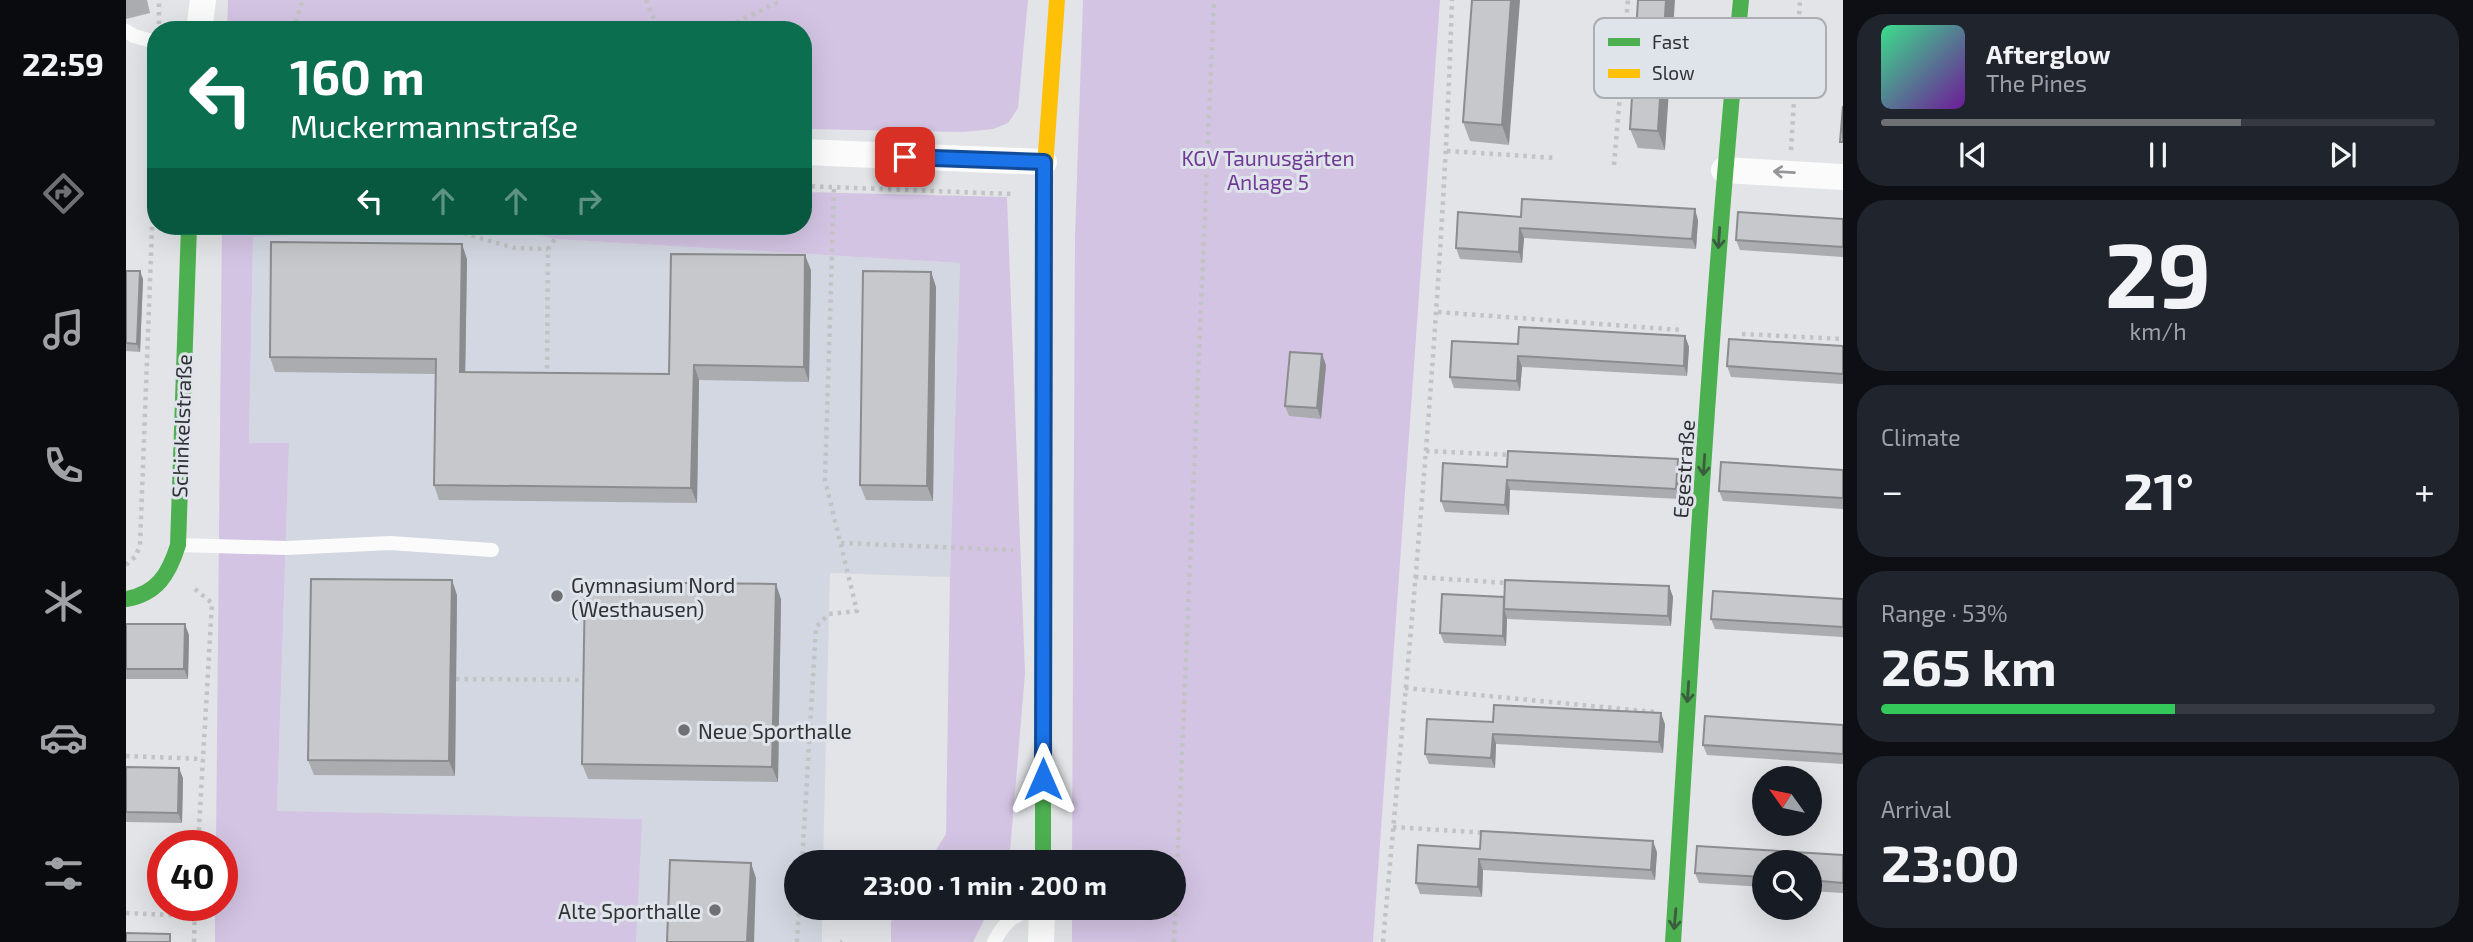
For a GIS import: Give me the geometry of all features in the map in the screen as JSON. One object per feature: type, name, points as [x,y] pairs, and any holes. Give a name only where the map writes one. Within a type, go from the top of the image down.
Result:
[{"type":"street","points":[[200,21],[202,0]]},
{"type":"street","points":[[1042,850],[1044,162],[1051,105],[1057,0]]},
{"type":"street","name":"Egestraße","points":[[1739,18],[1741,0]]},
{"type":"street","name":"Egestraße","points":[[1674,942],[1686,715],[1731,98]]},
{"type":"street","points":[[812,152],[1044,162]]},
{"type":"street","points":[[1724,170],[1843,177]]},
{"type":"street","name":"Schinkelstraße","points":[[171,570],[178,545],[189,235]]},
{"type":"street","points":[[126,599],[140,598],[158,586],[171,570]]},
{"type":"street","points":[[1041,942],[1042,920]]},
{"type":"lane","points":[[126,31],[147,40]]},
{"type":"lane","points":[[178,545],[286,548],[390,543],[492,550]]},
{"type":"lane","points":[[993,942],[998,932],[1010,920]]},
{"type":"path","points":[[159,0],[159,21]]},
{"type":"path","points":[[296,21],[303,0]]},
{"type":"path","points":[[646,0],[654,21]]},
{"type":"path","points":[[740,21],[782,0]]},
{"type":"path","points":[[1174,942],[1214,0]]},
{"type":"path","points":[[1383,942],[1438,312],[1452,0]]},
{"type":"path","points":[[1626,18],[1628,0]]},
{"type":"path","points":[[1799,18],[1800,0]]},
{"type":"path","points":[[1614,165],[1620,98]]},
{"type":"path","points":[[1790,172],[1794,98]]},
{"type":"path","points":[[1447,151],[1557,158]]},
{"type":"path","points":[[812,186],[1017,195]]},
{"type":"path","points":[[803,850],[816,626],[829,614],[857,611],[825,480],[834,187]]},
{"type":"path","points":[[126,565],[136,556],[140,545],[152,235]]},
{"type":"path","points":[[470,235],[514,248],[548,249]]},
{"type":"path","points":[[547,388],[548,249],[555,235]]},
{"type":"path","points":[[1438,312],[1713,333],[1843,339]]},
{"type":"path","points":[[1426,451],[1523,455]]},
{"type":"path","points":[[841,543],[998,550]]},
{"type":"path","points":[[171,570],[212,603],[199,830]]},
{"type":"path","points":[[1415,577],[1521,584]]},
{"type":"path","points":[[456,678],[590,680]]},
{"type":"path","points":[[1405,688],[1686,715]]},
{"type":"path","points":[[126,756],[203,759]]},
{"type":"path","points":[[1394,827],[1489,833]]},
{"type":"path","points":[[126,913],[147,914]]},
{"type":"path","points":[[797,942],[798,920]]},
{"type":"path","points":[[194,921],[194,942]]},
{"type":"shaded area","name":"Gymnasium Nord (Westhausen)","points":[[540,235],[556,239],[960,263],[950,577],[830,573],[823,850],[784,850],[784,920],[822,920],[822,942],[636,942],[641,819],[277,812],[289,443],[249,443],[253,237]]},
{"type":"green space","points":[[228,0],[1028,0],[1018,108],[1008,123],[993,129],[963,132],[812,129],[812,21],[227,21]]},
{"type":"green space","name":"KGV Taunusgärten Anlage 5","points":[[1083,0],[1440,0],[1373,942],[1072,942],[1072,920],[1186,920],[1186,850],[1072,850],[1075,236]]},
{"type":"green space","points":[[812,192],[1007,197],[1025,673],[1010,850],[936,850],[946,834],[950,577],[960,263],[555,239],[539,235],[812,235]]},
{"type":"green space","points":[[222,235],[297,235],[253,237],[249,443],[289,443],[277,811],[642,819],[636,942],[215,942],[215,921],[238,921],[238,830],[216,830]]},
{"type":"green space","points":[[984,920],[973,942],[891,942],[891,922]]},
{"type":"building","points":[[1472,0],[1511,0],[1502,125],[1463,122]]},
{"type":"building","points":[[1638,0],[1666,0],[1665,18],[1637,18]]},
{"type":"building","points":[[1632,98],[1660,98],[1658,131],[1630,129]]},
{"type":"building","points":[[1843,106],[1843,142],[1840,142]]},
{"type":"building","points":[[1522,199],[1695,209],[1692,239],[1520,228],[1519,252],[1456,248],[1458,212],[1521,217]]},
{"type":"building","points":[[1738,212],[1843,219],[1843,247],[1736,240]]},
{"type":"building","points":[[271,242],[462,244],[460,372],[669,374],[671,254],[805,255],[804,367],[694,365],[691,488],[434,485],[436,359],[270,357]]},
{"type":"building","points":[[126,271],[140,271],[137,344],[126,343]]},
{"type":"building","points":[[863,271],[931,272],[927,486],[860,485]]},
{"type":"building","points":[[1519,327],[1685,336],[1684,366],[1518,356],[1517,381],[1450,377],[1452,341],[1518,344]]},
{"type":"building","points":[[1729,339],[1843,346],[1843,374],[1727,366]]},
{"type":"building","points":[[1290,352],[1322,354],[1317,408],[1285,406]]},
{"type":"building","points":[[1508,451],[1678,459],[1676,489],[1507,480],[1505,505],[1441,501],[1443,463],[1507,467]]},
{"type":"building","points":[[1721,462],[1843,470],[1843,498],[1719,491]]},
{"type":"building","points":[[311,579],[452,580],[449,761],[308,760]]},
{"type":"building","points":[[1505,580],[1669,586],[1668,616],[1504,609]]},
{"type":"building","name":"Neue Sporthalle","points":[[585,582],[776,584],[772,767],[582,764]]},
{"type":"building","points":[[1713,591],[1843,599],[1843,627],[1711,619]]},
{"type":"building","points":[[1442,594],[1504,597],[1503,636],[1440,633]]},
{"type":"building","points":[[126,624],[185,624],[184,669],[126,669]]},
{"type":"building","points":[[1494,705],[1661,713],[1659,742],[1493,734],[1491,758],[1425,754],[1427,719],[1493,722]]},
{"type":"building","points":[[1705,716],[1843,725],[1843,754],[1703,745]]},
{"type":"building","points":[[126,767],[179,768],[178,813],[126,812]]},
{"type":"building","points":[[1481,831],[1653,841],[1651,870],[1479,859],[1478,887],[1416,883],[1418,845],[1480,849]]},
{"type":"building","points":[[1697,846],[1762,850],[1752,850],[1752,876],[1695,873]]},
{"type":"building","points":[[1822,854],[1843,855],[1843,883],[1822,881]]},
{"type":"building","name":"Alte Sporthalle","points":[[670,860],[751,863],[747,942],[667,942]]},
{"type":"building","points":[[126,933],[170,934],[170,942],[126,942]]},
{"type":"traffic: fast","points":[[1739,18],[1741,0]]},
{"type":"traffic: fast","points":[[1673,942],[1711,353],[1732,98]]},
{"type":"traffic: fast","points":[[126,599],[146,593],[160,581],[166,574],[178,545],[189,235]]},
{"type":"traffic: fast","points":[[1043,295],[1043,850]]},
{"type":"traffic: slow","points":[[1043,295],[1043,195],[1057,0]]},
{"type":"place","name":"Gymnasium Nord (Westhausen)","points":[[557,596]]},
{"type":"place","name":"Neue Sporthalle","points":[[684,730]]},
{"type":"place","name":"Alte Sporthalle","points":[[715,910]]},
{"type":"route","points":[[905,157],[1044,162],[1043,779]]}]
